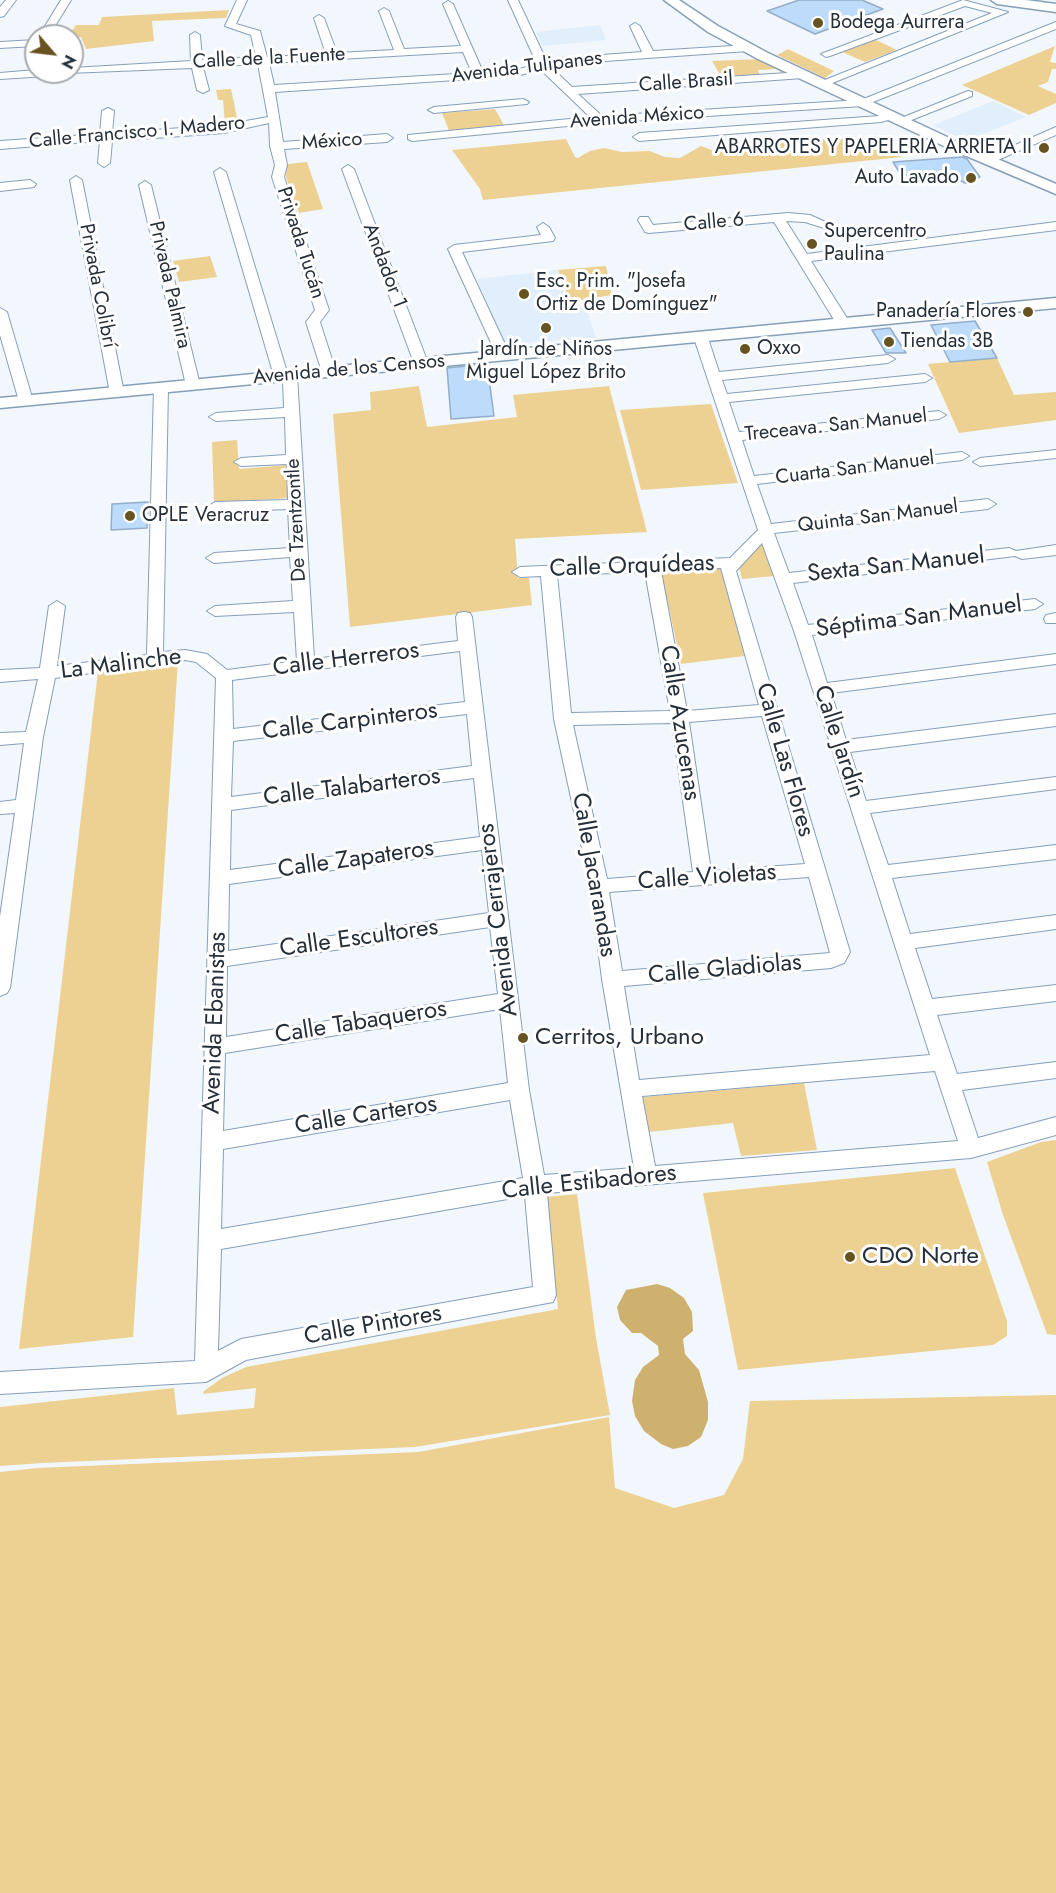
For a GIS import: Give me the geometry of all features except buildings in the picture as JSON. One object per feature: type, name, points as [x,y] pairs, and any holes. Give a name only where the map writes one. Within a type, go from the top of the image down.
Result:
[{"type":"street","points":[[0,14],[11,0]]},
{"type":"street","points":[[51,24],[66,0]]},
{"type":"street","points":[[242,0],[230,26],[256,33],[269,89],[276,146]]},
{"type":"street","points":[[513,0],[544,67],[599,120]]},
{"type":"street","points":[[670,0],[748,48],[820,84],[1056,189]]},
{"type":"street","points":[[847,64],[826,54],[964,3],[982,8]]},
{"type":"street","points":[[448,4],[479,76]]},
{"type":"street","points":[[820,84],[847,64],[914,47],[1000,6]]},
{"type":"street","points":[[900,40],[982,8],[1000,6],[1056,8]]},
{"type":"street","points":[[384,11],[400,52]]},
{"type":"street","points":[[319,18],[332,55]]},
{"type":"street","name":"Avenida México","points":[[412,137],[599,120],[863,103],[1056,25]]},
{"type":"street","points":[[635,26],[649,55]]},
{"type":"street","points":[[884,33],[914,47]]},
{"type":"street","points":[[195,35],[197,64],[203,90]]},
{"type":"street","points":[[0,45],[24,44]]},
{"type":"street","name":"Avenida Tulipanes","points":[[269,89],[429,95],[479,76],[516,73],[562,61],[748,48]]},
{"type":"street","name":"Calle de la Fuente","points":[[84,70],[466,49]]},
{"type":"street","points":[[0,76],[24,74]]},
{"type":"street","name":"Calle Brasil","points":[[570,91],[802,75]]},
{"type":"street","points":[[639,137],[896,118],[968,94]]},
{"type":"street","points":[[444,135],[429,95],[502,106],[523,102]]},
{"type":"street","points":[[502,106],[515,129]]},
{"type":"street","points":[[104,163],[108,111]]},
{"type":"street","name":"Calle Francisco I. Madero","points":[[0,145],[224,129],[273,119]]},
{"type":"street","points":[[987,160],[1056,131]]},
{"type":"street","name":"México","points":[[276,146],[387,138]]},
{"type":"street","points":[[1038,139],[1056,147]]},
{"type":"street","name":"Privada Tucán","points":[[276,146],[281,165],[278,177],[322,310],[313,322],[328,372]]},
{"type":"street","name":"Andador 1","points":[[348,170],[421,363]]},
{"type":"street","name":"De Tzentzontle","points":[[220,172],[286,376],[292,412],[306,665]]},
{"type":"street","name":"Privada Colibrí","points":[[76,180],[117,393]]},
{"type":"street","points":[[0,187],[30,184]]},
{"type":"street","name":"Privada Palmira","points":[[146,185],[193,385]]},
{"type":"street","points":[[778,218],[843,323]]},
{"type":"street","name":"Calle 6","points":[[647,225],[778,218],[806,218],[824,224]]},
{"type":"street","points":[[804,258],[1056,226]]},
{"type":"street","points":[[503,355],[454,249],[546,233]]},
{"type":"street","name":"Avenida de los Censos","points":[[0,403],[1056,303]]},
{"type":"street","points":[[0,312],[26,401]]},
{"type":"street","name":"Calle Jardín","points":[[701,338],[748,481],[802,631],[968,1142]]},
{"type":"street","points":[[714,377],[888,359]]},
{"type":"street","points":[[721,399],[925,378]]},
{"type":"street","points":[[155,658],[161,388]]},
{"type":"street","points":[[216,417],[292,412]]},
{"type":"street","name":"Treceava. San Manuel","points":[[733,437],[939,415]]},
{"type":"street","points":[[980,462],[1056,454]]},
{"type":"street","name":"Cuarta San Manuel","points":[[748,481],[962,456]]},
{"type":"street","points":[[241,462],[294,459]]},
{"type":"street","points":[[215,507],[296,504]]},
{"type":"street","name":"Quinta San Manuel","points":[[767,529],[988,504]]},
{"type":"street","name":"Calle Orquídeas","points":[[520,572],[733,563],[767,529]]},
{"type":"street","name":"Sexta San Manuel","points":[[784,579],[1056,550]]},
{"type":"street","points":[[214,558],[298,552]]},
{"type":"street","name":"Calle Las Flores","points":[[733,563],[728,570],[840,952],[837,958]]},
{"type":"street","name":"Calle Azucenas","points":[[652,568],[680,717],[703,878]]},
{"type":"street","name":"Calle Jacarandas","points":[[549,571],[563,719],[598,886],[646,1177]]},
{"type":"street","name":"Séptima San Manuel","points":[[802,631],[1035,604]]},
{"type":"street","points":[[0,986],[34,737],[48,673],[57,606]]},
{"type":"street","points":[[215,611],[302,606]]},
{"type":"street","name":"Avenida Cerrajeros","points":[[464,616],[519,1090],[534,1185],[545,1295]]},
{"type":"street","name":"Calle Herreros","points":[[224,676],[468,645]]},
{"type":"street","name":"La Malinche","points":[[0,676],[48,673],[185,655],[201,658],[224,676]]},
{"type":"street","points":[[820,689],[1056,659]]},
{"type":"street","name":"Avenida Ebanistas","points":[[206,1371],[214,1047],[221,878],[224,676]]},
{"type":"street","name":"Calle Carpinteros","points":[[224,736],[475,707]]},
{"type":"street","points":[[563,719],[680,717],[770,710]]},
{"type":"street","points":[[840,747],[1056,720]]},
{"type":"street","points":[[0,739],[34,737]]},
{"type":"street","name":"Calle Talabarteros","points":[[221,805],[482,771]]},
{"type":"street","points":[[859,808],[1056,783]]},
{"type":"street","points":[[0,808],[25,806]]},
{"type":"street","name":"Calle Zapateros","points":[[221,878],[490,842]]},
{"type":"street","points":[[881,873],[1056,852]]},
{"type":"street","name":"Calle Violetas","points":[[598,886],[816,870]]},
{"type":"street","name":"Calle Escultores","points":[[218,960],[499,919]]},
{"type":"street","points":[[903,942],[1056,922]]},
{"type":"street","name":"Calle Gladiolas","points":[[612,979],[831,962],[837,958]]},
{"type":"street","points":[[926,1008],[1056,993]]},
{"type":"street","name":"Calle Tabaqueros","points":[[214,1047],[508,1000]]},
{"type":"street","points":[[630,1089],[943,1062]]},
{"type":"street","points":[[949,1083],[1056,1070]]},
{"type":"street","name":"Calle Carteros","points":[[213,1142],[519,1090]]},
{"type":"street","name":"Calle Estibadores","points":[[210,1241],[534,1185],[646,1177],[968,1142],[1056,1125]]},
{"type":"street","name":"Calle Pintores","points":[[206,1371],[241,1350],[545,1295]]},
{"type":"street","points":[[0,1383],[206,1371]]},
{"type":"shaded area","points":[[229,10],[226,18],[152,21],[154,41],[86,49],[84,25],[99,25],[102,17]]},
{"type":"shaded area","points":[[600,25],[606,40],[542,46],[536,32]]},
{"type":"shaded area","points":[[874,39],[897,50],[865,62],[842,52]]},
{"type":"shaded area","points":[[1055,46],[1050,62],[1056,63],[1056,69],[1052,69],[1048,82],[1038,86],[1056,94],[1056,103],[1029,115],[962,85]]},
{"type":"shaded area","points":[[788,49],[834,71],[825,78],[777,55]]},
{"type":"shaded area","points":[[761,59],[787,71],[782,73],[776,69],[758,70],[760,75],[722,78],[712,61]]},
{"type":"shaded area","points":[[231,89],[238,122],[225,124],[223,100],[218,100],[216,90]]},
{"type":"shaded area","points":[[993,101],[1026,117],[965,141],[933,125]]},
{"type":"shaded area","points":[[495,109],[505,127],[450,133],[442,113]]},
{"type":"shaded area","points":[[784,138],[805,145],[821,139],[857,139],[867,145],[902,157],[483,200],[480,189],[452,150],[566,139],[575,157],[578,158],[590,151],[604,148],[622,152],[650,151],[665,157],[680,158],[701,146],[717,152],[747,150],[749,145],[761,141]]},
{"type":"shaded area","points":[[307,162],[323,209],[299,213],[286,177],[287,164]]},
{"type":"shaded area","points":[[210,256],[217,277],[179,282],[173,261]]},
{"type":"shaded area","points":[[606,266],[612,295],[570,302],[558,270]]},
{"type":"shaded area","points":[[557,270],[569,309],[586,307],[596,338],[505,344],[477,279]]},
{"type":"shaded area","points":[[997,358],[1014,395],[1056,392],[1056,420],[959,433],[928,364]]},
{"type":"shaded area","points":[[419,386],[427,427],[517,417],[513,395],[609,386],[647,532],[515,539],[518,578],[529,578],[532,605],[350,627],[333,414],[371,410],[370,392]]},
{"type":"shaded area","points":[[711,404],[738,483],[641,490],[620,410]]},
{"type":"shaded area","points":[[237,440],[239,469],[287,465],[289,498],[214,503],[212,442]]},
{"type":"shaded area","points":[[761,541],[775,576],[742,579],[739,567]]},
{"type":"shaded area","points":[[722,566],[745,656],[681,664],[661,571]]},
{"type":"shaded area","points":[[178,661],[133,1337],[19,1349],[98,671]]},
{"type":"shaded area","points":[[804,1083],[817,1150],[741,1156],[733,1123],[649,1132],[643,1097]]},
{"type":"shaded area","points":[[1056,1140],[1056,1335],[1047,1334],[1003,1215],[987,1162],[1041,1142]]},
{"type":"shaded area","name":"CDO Norte","points":[[955,1168],[1007,1321],[1007,1336],[993,1345],[738,1370],[703,1193]]},
{"type":"shaded area","points":[[577,1194],[596,1338],[610,1415],[415,1447],[0,1466],[0,1407],[174,1388],[177,1415],[254,1408],[256,1388],[203,1394],[222,1378],[246,1367],[558,1309],[546,1197]]},
{"type":"shaded area","points":[[657,1284],[670,1288],[684,1298],[692,1312],[693,1331],[683,1339],[685,1354],[699,1370],[708,1402],[708,1420],[701,1437],[688,1446],[673,1449],[661,1444],[644,1431],[635,1416],[632,1401],[635,1380],[643,1367],[659,1355],[658,1346],[641,1333],[632,1333],[620,1320],[617,1307],[626,1290]]},
{"type":"shaded area","points":[[1056,1395],[1056,1893],[0,1893],[0,1472],[37,1468],[418,1452],[609,1417],[615,1488],[674,1508],[724,1495],[743,1459],[750,1401]]},
{"type":"place","name":"Bodega Aurrera","points":[[818,23]]},
{"type":"place","name":"ABARROTES Y PAPELERIA ARRIETA II","points":[[1044,148]]},
{"type":"place","name":"Auto Lavado","points":[[971,178]]},
{"type":"place","name":"Supercentro Paulina","points":[[812,244]]},
{"type":"place","name":"Esc. Prim. \"Josefa Ortiz de Domínguez\"","points":[[524,294]]},
{"type":"place","name":"Panadería Flores","points":[[1028,312]]},
{"type":"place","name":"Jardín de Niños Miguel López Brito","points":[[546,328]]},
{"type":"place","name":"Tiendas 3B","points":[[889,342]]},
{"type":"place","name":"Oxxo","points":[[745,349]]},
{"type":"place","name":"OPLE Veracruz","points":[[130,516]]},
{"type":"place","name":"Cerritos, Urbano","points":[[523,1038]]},
{"type":"place","name":"CDO Norte","points":[[850,1257]]}]
